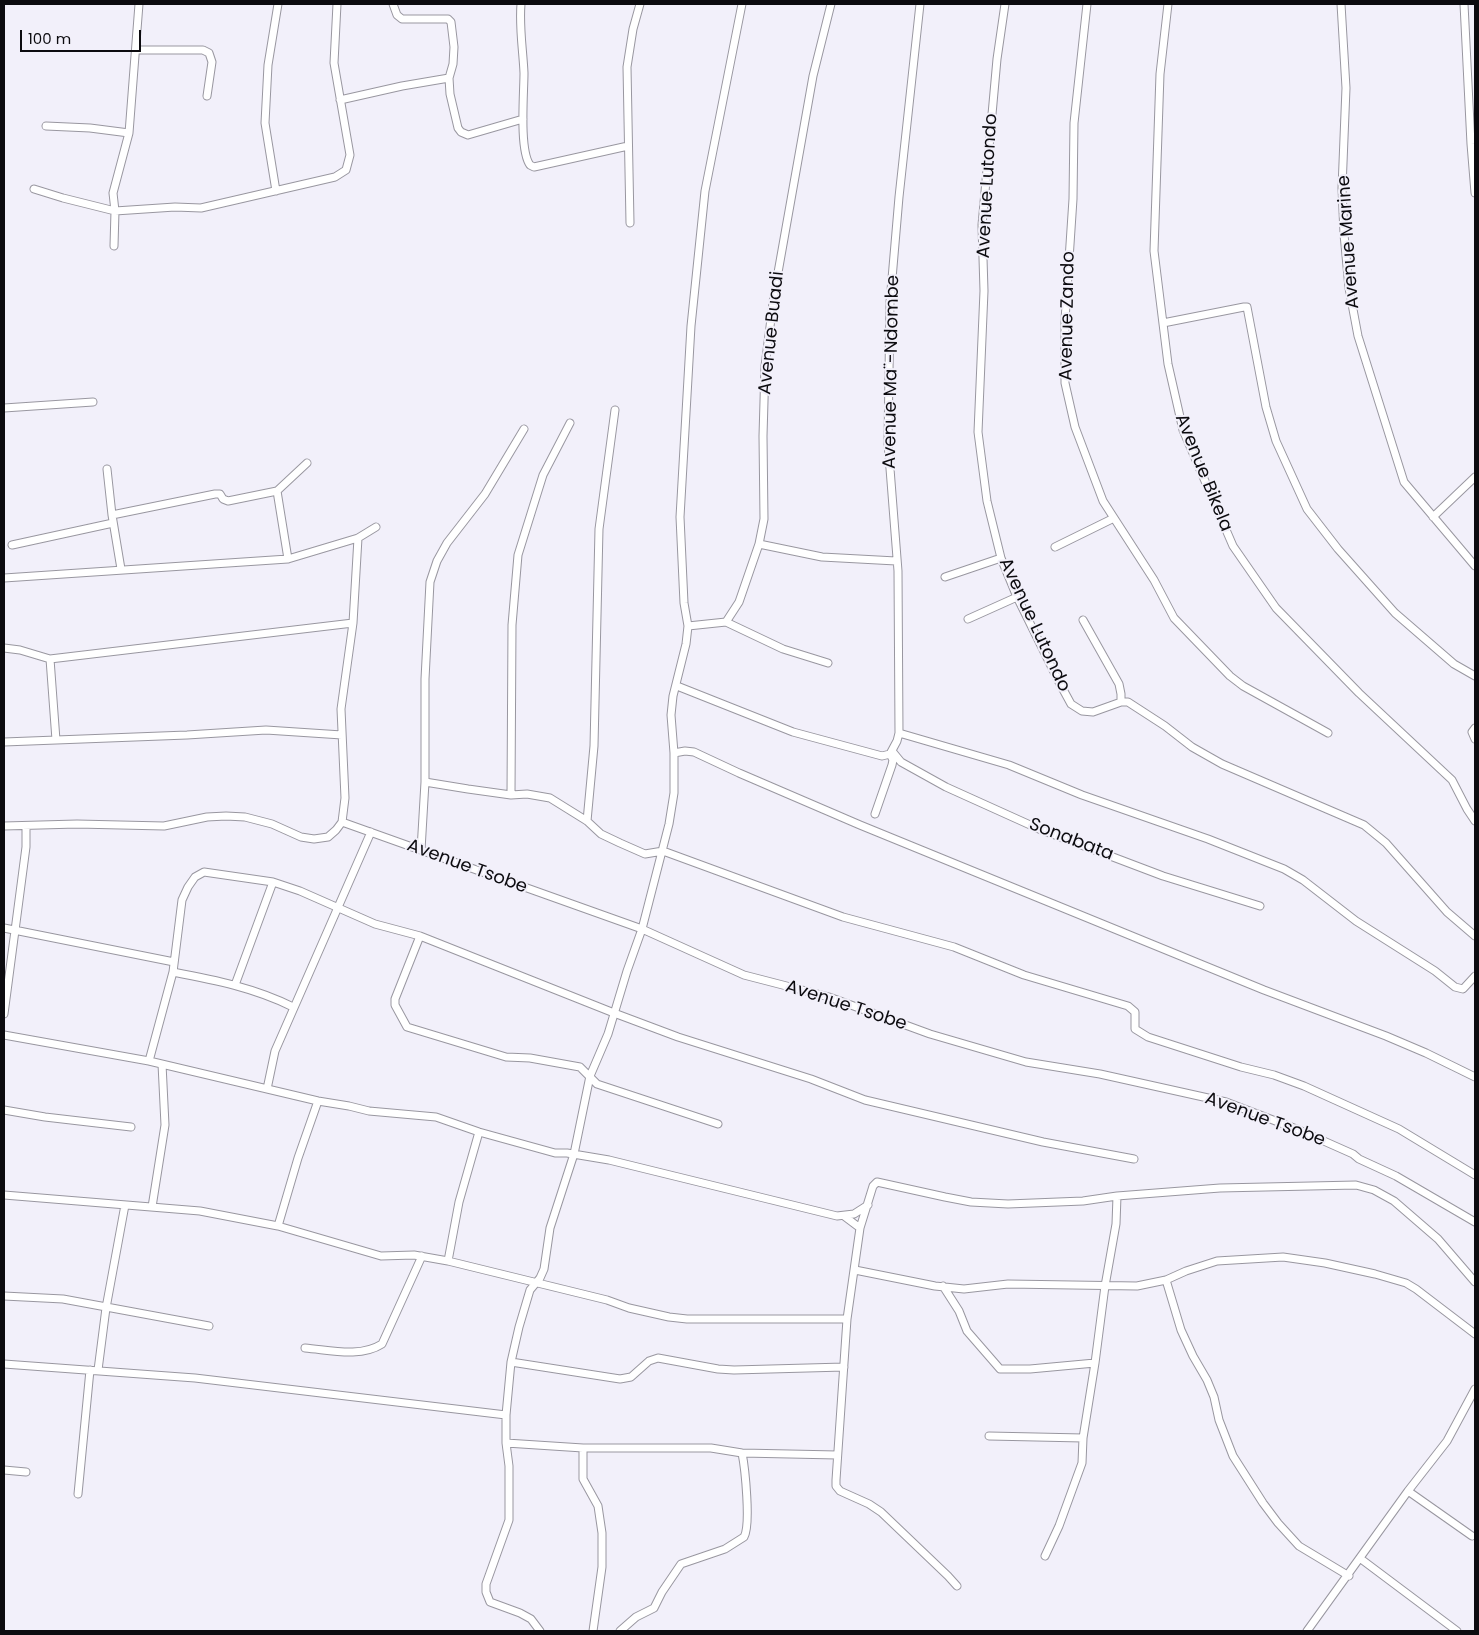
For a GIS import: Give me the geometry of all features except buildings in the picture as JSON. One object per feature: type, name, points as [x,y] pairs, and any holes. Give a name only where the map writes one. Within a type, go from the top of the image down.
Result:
[{"type":"street","points":[[114,246],[114,193],[129,133],[139,4]]},
{"type":"street","points":[[276,191],[265,122],[268,65],[278,4]]},
{"type":"street","points":[[34,188],[63,198],[115,211],[175,207],[201,208],[335,177],[346,170],[350,155],[334,63],[337,4]]},
{"type":"street","points":[[393,4],[397,15],[402,19],[448,19],[451,22],[454,47],[453,64],[449,78],[450,94],[458,128],[465,134],[523,119]]},
{"type":"street","points":[[521,4],[524,73],[523,119],[527,161],[530,165],[534,167],[628,146]]},
{"type":"street","points":[[630,223],[627,67],[633,29],[640,4]]},
{"type":"street","points":[[540,1631],[531,1620],[520,1613],[490,1602],[486,1592],[486,1584],[509,1520],[509,1466],[506,1443],[506,1415],[511,1362],[525,1303],[530,1290],[540,1278],[544,1269],[550,1228],[574,1154],[590,1076],[608,1034],[642,929],[669,824],[674,793],[674,753],[671,715],[688,626],[684,603],[680,517],[690,326],[705,191],[742,4]]},
{"type":"street","name":"Avenue Buadi","points":[[726,622],[739,602],[760,544],[764,519],[763,436],[765,366],[774,295],[813,76],[831,4]]},
{"type":"street","name":"Avenue Ma¨-Ndombe","points":[[898,737],[900,666],[896,561],[888,443],[890,302],[899,197],[920,4]]},
{"type":"street","name":"Avenue Lutondo","points":[[1005,4],[997,59],[982,225],[984,291],[978,432],[987,501],[1000,558],[1017,597],[1071,704],[1082,711],[1092,712],[1121,702]]},
{"type":"street","name":"Avenue Zando","points":[[1087,4],[1074,123],[1073,199],[1065,320],[1065,383],[1075,427],[1103,500],[1154,580],[1174,618],[1230,676],[1243,686],[1328,733]]},
{"type":"street","name":"Avenue Bikela","points":[[1168,4],[1160,74],[1154,250],[1168,364],[1183,430],[1214,505],[1239,557],[1276,608],[1412,745],[1452,780],[1475,821]]},
{"type":"street","name":"Avenue Marine","points":[[1341,4],[1346,88],[1342,188],[1348,288],[1358,336],[1404,482],[1475,566]]},
{"type":"street","points":[[1464,4],[1475,193]]},
{"type":"street","points":[[136,50],[204,50],[209,53],[212,62],[207,96]]},
{"type":"street","points":[[340,100],[449,78]]},
{"type":"street","points":[[46,126],[90,128],[129,133]]},
{"type":"street","points":[[1163,324],[1247,307],[1266,407],[1276,441],[1307,509],[1344,556],[1395,613],[1454,664],[1475,676]]},
{"type":"street","points":[[4,408],[93,402]]},
{"type":"street","points":[[587,821],[594,746],[599,529],[615,410]]},
{"type":"street","points":[[511,794],[512,624],[518,555],[543,475],[570,423]]},
{"type":"street","points":[[421,850],[425,782],[425,679],[430,582],[437,561],[447,543],[485,494],[524,429]]},
{"type":"street","points":[[12,544],[216,494],[220,494],[223,499],[228,501],[277,491],[308,463]]},
{"type":"street","points":[[107,470],[121,569]]},
{"type":"street","points":[[1433,517],[1475,477]]},
{"type":"street","points":[[277,491],[288,559]]},
{"type":"street","points":[[1055,547],[1114,518]]},
{"type":"street","points":[[4,578],[288,559],[358,538],[376,527]]},
{"type":"street","points":[[4,826],[76,824],[164,826],[207,817],[245,817],[272,824],[293,834],[314,840],[328,837],[342,822],[345,798],[341,708],[353,623],[358,538]]},
{"type":"street","points":[[760,544],[822,558],[896,561]]},
{"type":"street","points":[[945,577],[1000,558]]},
{"type":"street","points":[[968,619],[1017,597]]},
{"type":"street","points":[[1083,620],[1119,684],[1121,702],[1135,705],[1192,747],[1222,764],[1364,825],[1386,843],[1447,912],[1475,936]]},
{"type":"street","points":[[688,626],[726,622],[783,649],[828,663]]},
{"type":"street","points":[[4,648],[20,650],[50,659],[353,623]]},
{"type":"street","points":[[50,659],[56,740]]},
{"type":"street","points":[[676,686],[794,732],[882,756],[891,752]]},
{"type":"street","points":[[1475,728],[1472,732],[1475,739]]},
{"type":"street","points":[[4,742],[266,730],[342,735]]},
{"type":"street","points":[[875,814],[892,765],[891,752],[898,737],[1009,765],[1082,795],[1208,839],[1284,869],[1303,880],[1356,921],[1434,971],[1455,987],[1462,990],[1475,976]]},
{"type":"street","points":[[674,753],[694,752],[869,829],[1264,990],[1426,1053],[1475,1077]]},
{"type":"street","name":"Sonabata","points":[[891,752],[901,762],[946,787],[1039,829],[1164,876],[1260,906]]},
{"type":"street","points":[[425,782],[550,798],[587,821],[601,834],[645,854],[662,851],[843,917],[954,947],[1024,975],[1128,1006],[1135,1012],[1135,1028],[1138,1032],[1148,1037],[1241,1067],[1274,1075],[1304,1086],[1399,1129],[1475,1175]]},
{"type":"street","name":"Avenue Tsobe","points":[[342,822],[642,929],[744,975],[829,997],[891,1021],[1026,1062],[1100,1074],[1226,1102],[1300,1130],[1353,1154],[1359,1159],[1396,1176],[1475,1222]]},
{"type":"street","points":[[4,1014],[26,847],[26,826]]},
{"type":"street","points":[[267,1089],[275,1051],[371,832]]},
{"type":"street","points":[[150,1061],[173,972],[182,900],[195,877],[204,872],[274,882],[300,891],[375,924],[420,936],[678,1037],[811,1079],[865,1100],[1043,1142],[1134,1159]]},
{"type":"street","points":[[235,985],[274,882]]},
{"type":"street","points":[[4,928],[174,962]]},
{"type":"street","points":[[420,936],[395,1005],[407,1027],[506,1057],[530,1058],[580,1067],[596,1084],[718,1124]]},
{"type":"street","points":[[173,972],[235,985],[293,1007]]},
{"type":"street","points":[[4,1035],[150,1061],[318,1101],[369,1111],[436,1117],[479,1132],[555,1153],[566,1152],[609,1160],[844,1216],[860,1228]]},
{"type":"street","points":[[152,1207],[165,1125],[162,1064]]},
{"type":"street","points":[[278,1226],[298,1158],[318,1101]]},
{"type":"street","points":[[4,1110],[44,1117],[131,1126]]},
{"type":"street","points":[[448,1261],[459,1202],[479,1132]]},
{"type":"street","points":[[956,1586],[948,1576],[880,1512],[869,1504],[840,1491],[836,1486],[847,1319],[860,1228],[873,1186],[877,1182],[963,1200],[1008,1204],[1084,1201],[1116,1196],[1220,1188],[1356,1185],[1374,1190],[1394,1201],[1438,1239],[1475,1282]]},
{"type":"street","points":[[4,1195],[200,1211],[278,1226],[381,1256],[414,1255],[448,1261],[607,1300],[629,1308],[669,1318],[847,1319]]},
{"type":"street","points":[[1045,1556],[1077,1479],[1084,1453],[1083,1438],[1095,1363],[1104,1286],[1116,1224],[1116,1196]]},
{"type":"street","points":[[78,1494],[94,1370],[125,1205]]},
{"type":"street","points":[[844,1216],[854,1214],[868,1205]]},
{"type":"street","points":[[304,1348],[347,1352],[373,1350],[382,1344],[422,1256]]},
{"type":"street","points":[[854,1270],[964,1289],[1008,1284],[1137,1286],[1166,1280],[1186,1270],[1217,1261],[1283,1257],[1325,1263],[1406,1283],[1475,1334]]},
{"type":"street","points":[[1166,1280],[1181,1330],[1207,1380],[1214,1397],[1219,1420],[1233,1456],[1263,1503],[1299,1546],[1349,1576]]},
{"type":"street","points":[[943,1286],[959,1311],[967,1331],[1000,1369],[1030,1370],[1095,1363]]},
{"type":"street","points":[[4,1296],[63,1300],[210,1326]]},
{"type":"street","points":[[511,1362],[620,1379],[631,1377],[653,1358],[734,1370],[844,1367]]},
{"type":"street","points":[[4,1364],[195,1378],[506,1415]]},
{"type":"street","points":[[1307,1631],[1349,1576],[1408,1491],[1447,1441],[1475,1389]]},
{"type":"street","points":[[990,1436],[1083,1438]]},
{"type":"street","points":[[506,1443],[583,1448],[711,1448],[742,1453],[837,1455]]},
{"type":"street","points":[[583,1448],[583,1479],[598,1506],[602,1533],[602,1566],[593,1631]]},
{"type":"street","points":[[620,1631],[636,1618],[654,1608],[662,1592],[681,1564],[725,1549],[744,1537],[747,1528],[745,1467],[742,1453]]},
{"type":"street","points":[[4,1470],[26,1472]]},
{"type":"street","points":[[1408,1491],[1472,1536]]},
{"type":"street","points":[[1360,1559],[1457,1631]]}]
